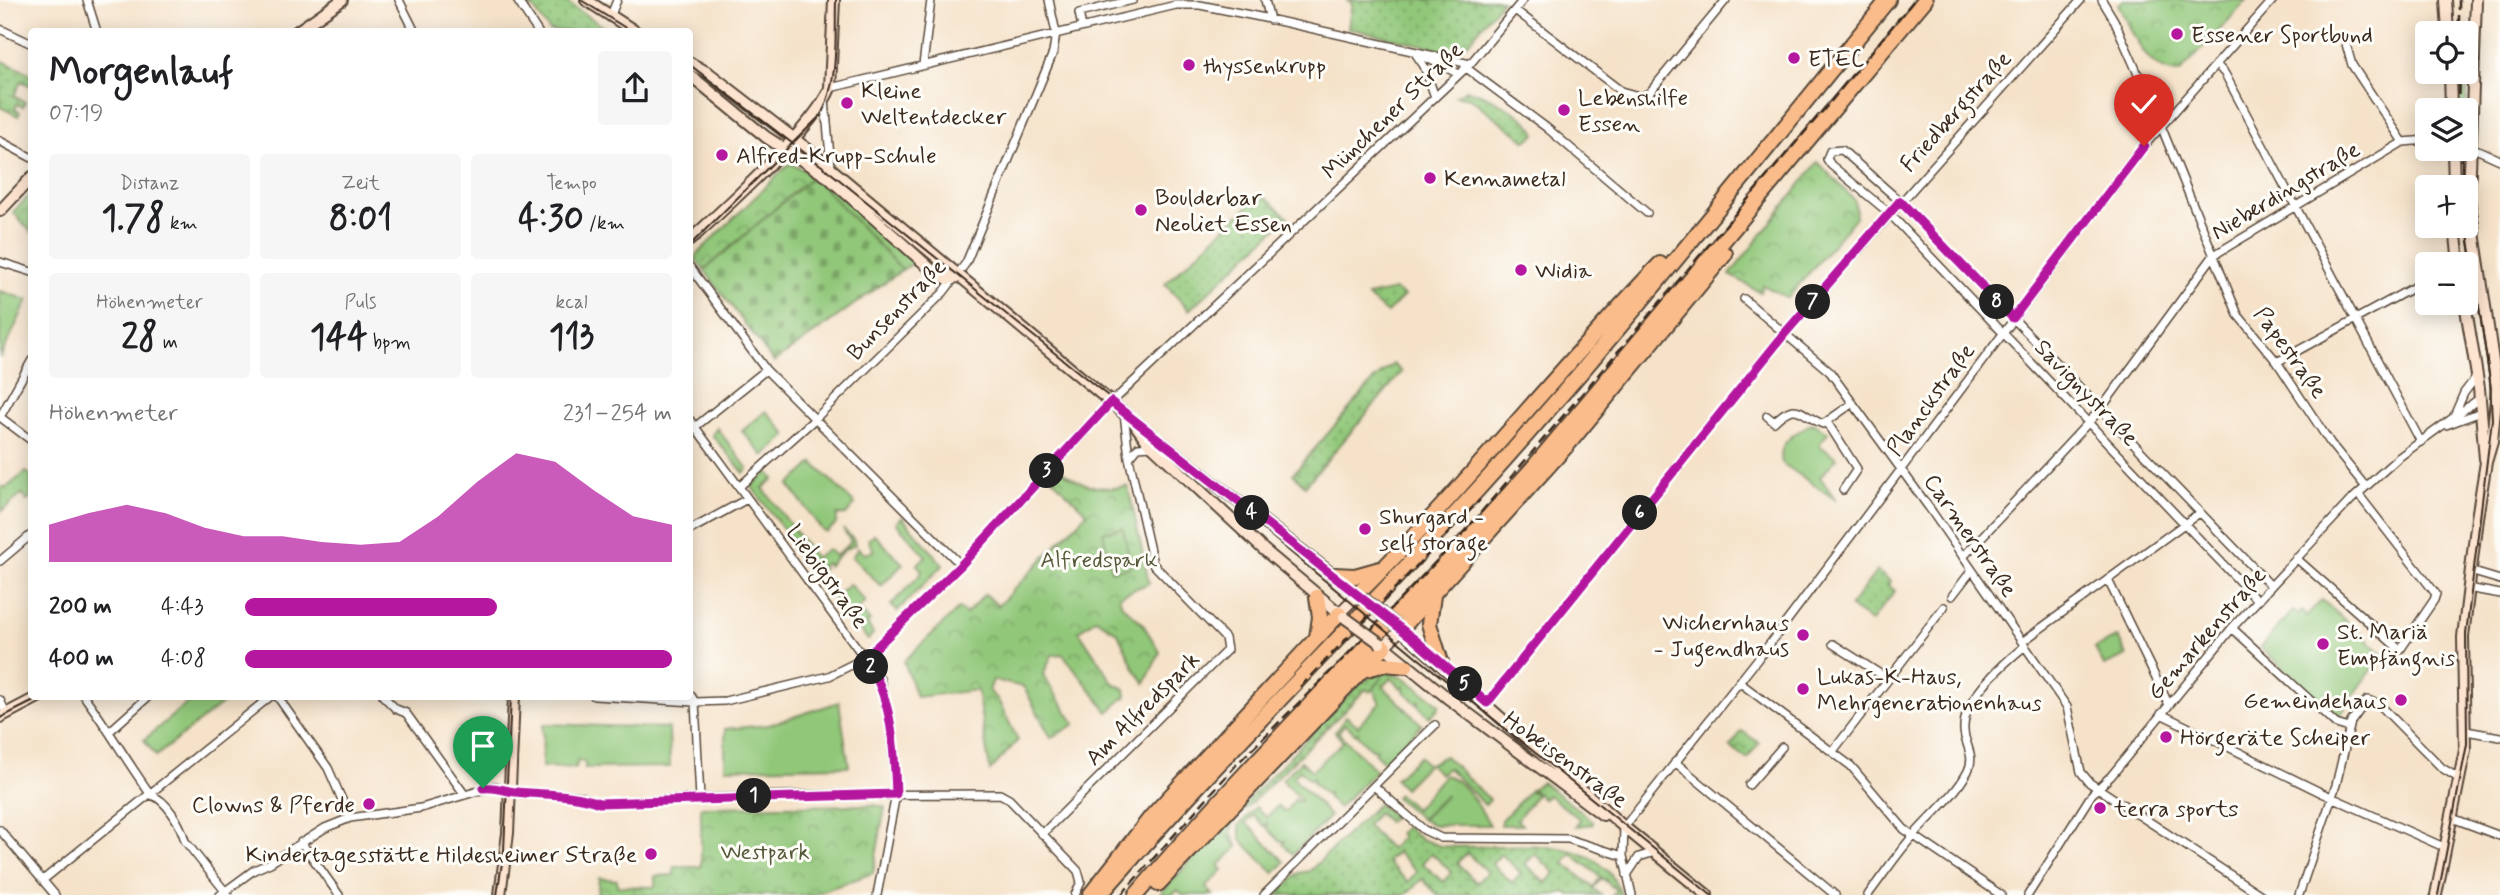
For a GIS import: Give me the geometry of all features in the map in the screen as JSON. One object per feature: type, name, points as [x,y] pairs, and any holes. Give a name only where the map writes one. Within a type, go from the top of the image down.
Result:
[{"type":"highway","points":[[1100,895],[1223,756],[1486,481],[1700,229],[1888,0]]},
{"type":"highway","points":[[1136,895],[1245,773],[1494,512],[1765,194],[1925,0]]},
{"type":"highway","points":[[1399,627],[1433,595],[1570,442],[1691,298],[1733,244],[1765,194]]},
{"type":"highway","points":[[1360,596],[1481,466],[1605,321],[1661,263],[1700,229]]},
{"type":"highway","points":[[1334,575],[1355,576],[1385,567]]},
{"type":"highway","points":[[1433,595],[1429,624],[1441,662]]},
{"type":"highway","points":[[1317,597],[1320,617],[1317,637]]},
{"type":"highway","points":[[1090,895],[1151,817],[1317,637],[1341,615]]},
{"type":"highway","points":[[1147,895],[1362,670],[1382,645]]},
{"type":"highway","points":[[1362,670],[1385,664],[1406,666]]},
{"type":"main road","points":[[302,28],[342,0]]},
{"type":"main road","points":[[586,0],[630,28]]},
{"type":"main road","points":[[693,237],[793,139],[825,100],[830,88],[834,0]]},
{"type":"main road","points":[[2446,0],[2447,21]]},
{"type":"main road","points":[[2471,98],[2476,0]]},
{"type":"main road","points":[[693,65],[715,78],[831,169],[1128,416]]},
{"type":"main road","points":[[693,77],[783,148],[828,177],[933,271],[948,279],[958,277]]},
{"type":"main road","points":[[2436,895],[2460,779],[2466,731],[2463,645],[2468,588],[2486,462],[2498,403],[2498,387],[2473,236],[2469,161]]},
{"type":"main road","points":[[0,211],[28,181]]},
{"type":"main road","points":[[2467,315],[2480,398],[2486,462]]},
{"type":"main road","points":[[2480,398],[2498,387]]},
{"type":"main road","points":[[2481,412],[2498,403]]},
{"type":"main road","name":"Hobeisenstraße","points":[[1128,416],[1153,446],[1317,597],[1611,821],[1624,827]]},
{"type":"main road","name":"Hobeisenstraße","points":[[1128,416],[1399,627],[1624,827],[1707,895]]},
{"type":"main road","points":[[2492,442],[2500,431]]},
{"type":"main road","points":[[1341,615],[1360,596]]},
{"type":"main road","points":[[1382,645],[1399,627]]},
{"type":"main road","points":[[3,715],[32,700]]},
{"type":"main road","points":[[500,895],[508,841],[514,700]]},
{"type":"street","points":[[87,0],[96,28]]},
{"type":"street","points":[[399,0],[413,28]]},
{"type":"street","points":[[517,0],[535,28]]},
{"type":"street","points":[[611,15],[617,0]]},
{"type":"street","points":[[923,65],[931,0]]},
{"type":"street","name":"Bunsenstraße","points":[[739,487],[816,418],[958,277],[973,249],[1053,53],[1056,33],[1049,0]]},
{"type":"street","points":[[1082,27],[1079,13],[1133,0]]},
{"type":"street","points":[[1265,0],[1270,20]]},
{"type":"street","name":"Münchener Straße","points":[[661,700],[695,702],[763,694],[829,676],[865,658],[961,565],[1111,402],[1467,66],[1523,0]]},
{"type":"street","points":[[1515,10],[1621,91],[1642,97],[1650,92],[1726,0]]},
{"type":"street","name":"Friedbergstraße","points":[[1487,703],[1786,332],[2081,0]]},
{"type":"street","name":"Papestraße","points":[[2102,0],[2114,20],[2161,126],[2238,315],[2277,362],[2331,444],[2365,486]]},
{"type":"street","name":"Planckstraße","points":[[1624,827],[1902,471],[2002,332],[2161,126],[2273,0]]},
{"type":"street","points":[[830,88],[1176,5],[1200,5],[1467,66],[1547,128],[1647,214]]},
{"type":"street","points":[[0,29],[28,42]]},
{"type":"street","points":[[2346,44],[2353,65],[2403,142]]},
{"type":"street","points":[[1415,53],[1459,74]]},
{"type":"street","points":[[1415,53],[1424,66],[1435,97]]},
{"type":"street","points":[[2216,64],[2225,74],[2421,442]]},
{"type":"street","points":[[825,100],[831,169]]},
{"type":"street","points":[[0,141],[28,156]]},
{"type":"street","name":"Nieberdingstraße","points":[[1963,557],[2100,410],[2214,255],[2403,142],[2415,141]]},
{"type":"street","name":"Savignystraße","points":[[2257,600],[1889,214],[1831,165],[1827,159],[1830,151],[1842,150],[1900,201],[2270,586]]},
{"type":"street","points":[[2478,150],[2500,160]]},
{"type":"street","points":[[0,262],[28,271]]},
{"type":"street","points":[[693,271],[766,370],[961,565]]},
{"type":"street","points":[[2277,362],[2415,286]]},
{"type":"street","name":"Carmerstraße","points":[[1744,299],[1830,372],[1902,471],[2067,707],[2081,772],[2096,790]]},
{"type":"street","points":[[28,367],[0,417],[28,438]]},
{"type":"street","points":[[693,429],[766,370]]},
{"type":"street","name":"Gemarkenstraße","points":[[2454,417],[2464,393],[2477,376]]},
{"type":"street","name":"Gemarkenstraße","points":[[2446,426],[2480,398]]},
{"type":"street","points":[[1767,416],[1774,422],[1787,411],[1799,410],[1820,423],[1827,422],[1853,403]]},
{"type":"street","name":"Gemarkenstraße","points":[[2028,895],[2096,790],[2232,628],[2296,558],[2365,486],[2446,426],[2481,412]]},
{"type":"street","name":"Am Alfredspark","points":[[1042,834],[1227,650],[1225,638],[1153,564],[1129,458],[1128,416]]},
{"type":"street","points":[[1827,422],[1857,469],[1843,490]]},
{"type":"street","name":"Liebigstraße","points":[[693,431],[739,487],[880,679],[890,721],[896,794],[877,895]]},
{"type":"street","points":[[1129,458],[1138,447],[1153,446]]},
{"type":"street","points":[[2296,558],[2400,650],[2434,600],[2434,589],[2359,495]]},
{"type":"street","points":[[693,528],[747,499]]},
{"type":"street","points":[[1868,895],[1913,836],[1952,795],[1969,769],[1971,755],[1963,727],[1970,705],[1994,673],[2024,644],[2198,514]]},
{"type":"street","points":[[0,561],[28,537]]},
{"type":"street","points":[[1952,596],[1972,570]]},
{"type":"street","points":[[2470,571],[2500,580]]},
{"type":"street","points":[[2108,580],[2169,705]]},
{"type":"street","points":[[2468,588],[2500,594]]},
{"type":"street","points":[[1833,751],[1944,607]]},
{"type":"street","points":[[2232,628],[2336,724],[2349,728]]},
{"type":"street","points":[[1833,644],[1888,679]]},
{"type":"street","points":[[1739,682],[1833,751],[1913,836],[2001,895]]},
{"type":"street","points":[[693,699],[700,798]]},
{"type":"street","points":[[2299,895],[2333,797],[2349,728],[2359,708],[2372,699],[2442,768],[2460,779]]},
{"type":"street","points":[[0,700],[3,715]]},
{"type":"street","points":[[86,700],[110,731],[115,746],[151,795],[159,797],[182,829],[185,841],[224,894],[301,842],[349,818],[377,813],[388,815],[495,786],[509,791],[581,796],[599,803],[700,798],[1000,794],[1009,799],[1078,871],[1082,881],[1075,895]]},
{"type":"street","points":[[110,731],[145,700]]},
{"type":"street","points":[[43,880],[266,700]]},
{"type":"street","points":[[280,700],[328,768],[349,818]]},
{"type":"street","points":[[387,700],[396,709],[407,713],[465,795]]},
{"type":"street","points":[[2161,714],[2446,848]]},
{"type":"street","points":[[1264,895],[1435,725]]},
{"type":"street","points":[[2466,731],[2500,737]]},
{"type":"street","points":[[1749,785],[1782,747]]},
{"type":"street","points":[[1675,762],[1835,895]]},
{"type":"street","points":[[1374,786],[1414,822],[1435,836],[1568,839],[1623,856]]},
{"type":"street","points":[[2096,790],[2261,895]]},
{"type":"street","points":[[2452,818],[2500,835]]},
{"type":"street","points":[[1624,827],[1623,856],[1632,895]]},
{"type":"street","points":[[0,830],[55,895]]},
{"type":"street","points":[[301,842],[339,895]]},
{"type":"street","points":[[1627,876],[1639,857],[1655,852]]},
{"type":"green space","points":[[525,0],[563,0],[605,28],[548,28],[531,5],[528,11]]},
{"type":"green space","points":[[1346,0],[1502,0],[1470,41],[1453,52],[1348,28],[1352,2]]},
{"type":"green space","points":[[2123,0],[2247,0],[2180,73],[2168,71],[2149,58],[2135,38],[2118,4]]},
{"type":"green space","points":[[0,60],[28,73],[28,84],[21,81],[14,96],[25,102],[23,107],[17,104],[15,109],[20,112],[18,116],[0,107]]},
{"type":"green space","points":[[2455,84],[2467,84],[2467,98],[2456,98]]},
{"type":"green space","points":[[1466,90],[1506,106],[1525,120],[1536,134],[1526,141],[1470,98],[1456,96]]},
{"type":"green space","points":[[1818,162],[1855,201],[1856,217],[1788,298],[1763,285],[1760,292],[1730,275]]},
{"type":"green space","points":[[789,164],[800,168],[817,178],[861,210],[901,244],[920,266],[913,263],[902,270],[813,176],[704,270],[696,260],[697,254]]},
{"type":"green space","points":[[813,176],[902,270],[774,362],[704,270]]},
{"type":"green space","points":[[1261,194],[1288,217],[1189,310],[1165,284]]},
{"type":"green space","points":[[28,197],[28,229],[13,212]]},
{"type":"green space","points":[[1395,290],[1404,296],[1387,313],[1367,296]]},
{"type":"green space","points":[[0,291],[28,300],[0,358]]},
{"type":"green space","points":[[1393,364],[1402,372],[1305,486],[1293,474],[1374,380]]},
{"type":"green space","points":[[766,411],[787,435],[764,456],[742,431]]},
{"type":"green space","points":[[1812,423],[1828,432],[1819,445],[1837,458],[1820,477],[1836,500],[1782,463],[1781,455],[1785,443]]},
{"type":"green space","points":[[717,428],[748,469],[744,473],[712,435]]},
{"type":"green space","points":[[813,463],[855,504],[846,515],[837,515],[836,524],[827,532],[822,530],[789,485]]},
{"type":"green space","name":"Alfredspark","points":[[1059,468],[1092,486],[1128,486],[1149,583],[1119,596],[1122,605],[1142,623],[1160,652],[1145,683],[1135,670],[1118,633],[1096,619],[1079,631],[1113,683],[1125,689],[1126,696],[1108,712],[1063,654],[1052,655],[1043,675],[1075,724],[1051,738],[1024,687],[993,680],[989,691],[998,700],[1018,740],[990,771],[977,690],[916,697],[904,661],[959,608],[966,614],[985,594],[998,606],[1087,513],[1052,478]]},
{"type":"green space","points":[[26,472],[28,473],[28,500],[22,494],[2,511],[0,489],[3,486],[6,488]]},
{"type":"green space","points":[[768,472],[774,479],[763,488],[815,558],[828,549],[835,556],[851,542],[843,529],[854,540],[855,545],[844,550],[828,566],[826,563],[821,566],[823,569],[817,574],[751,486]]},
{"type":"green space","points":[[902,517],[943,565],[897,611],[891,605],[920,575],[922,570],[917,565],[926,556],[896,523]]},
{"type":"green space","points":[[1123,528],[1131,567],[1111,571],[1103,532]]},
{"type":"green space","points":[[874,534],[903,564],[881,586],[852,557],[858,548],[864,554],[874,551],[868,540]]},
{"type":"green space","points":[[1877,571],[1890,581],[1888,585],[1895,591],[1871,622],[1850,606]]},
{"type":"green space","points":[[849,584],[865,601],[858,609],[870,621],[867,623],[873,634],[868,640],[826,588],[838,594]]},
{"type":"green space","points":[[2322,600],[2383,654],[2338,718],[2260,647],[2293,611],[2298,615],[2302,611],[2307,616]]},
{"type":"green space","points":[[2118,637],[2127,656],[2104,666],[2095,648]]},
{"type":"green space","points":[[1383,671],[1380,681],[1370,692],[1366,689],[1235,819],[1231,831],[1237,846],[1220,829],[1360,683]]},
{"type":"green space","points":[[1383,671],[1405,678],[1439,704],[1439,707],[1430,717],[1419,706],[1419,701],[1417,704],[1404,691],[1404,686],[1401,688],[1391,678],[1383,686],[1422,725],[1384,762],[1374,752],[1376,749],[1371,749],[1358,736],[1358,732],[1356,734],[1345,724],[1338,732],[1376,771],[1338,808],[1328,798],[1328,793],[1326,795],[1313,783],[1313,778],[1310,780],[1300,770],[1293,777],[1330,816],[1293,854],[1283,844],[1285,841],[1280,841],[1267,828],[1267,823],[1264,826],[1254,815],[1246,823],[1285,862],[1274,873],[1241,840],[1239,825],[1256,807],[1266,817],[1278,806],[1285,812],[1295,799],[1298,802],[1301,800],[1282,780],[1301,761],[1312,771],[1343,742],[1335,732],[1346,716],[1358,726],[1380,703],[1373,689],[1380,681]]},
{"type":"green space","points":[[191,700],[226,700],[156,756],[144,740]]},
{"type":"green space","points":[[839,702],[849,766],[725,768],[725,729],[768,725]]},
{"type":"green space","points":[[543,724],[669,728],[670,767],[585,768],[585,762],[577,761],[576,768],[542,767]]},
{"type":"green space","points":[[1742,731],[1759,743],[1747,759],[1730,747]]},
{"type":"green space","points":[[1419,756],[1427,765],[1404,788],[1395,779]]},
{"type":"green space","points":[[1445,756],[1490,800],[1485,805],[1448,768],[1440,774],[1429,764]]},
{"type":"green space","points":[[1444,775],[1465,788],[1490,825],[1434,825],[1422,820],[1446,795],[1421,819],[1395,797],[1398,794],[1415,809]]},
{"type":"green space","points":[[1542,782],[1593,821],[1593,824],[1576,826],[1580,819],[1548,795],[1544,799],[1531,789]]},
{"type":"green space","points":[[1530,790],[1536,795],[1517,820],[1522,825],[1501,825],[1502,820]]},
{"type":"green space","points":[[1378,804],[1394,816],[1388,822],[1378,813],[1366,825],[1390,849],[1402,837],[1399,833],[1406,826],[1421,839],[1440,846],[1517,845],[1569,850],[1591,858],[1609,873],[1621,895],[1612,895],[1616,890],[1602,878],[1593,888],[1601,895],[1570,895],[1566,892],[1554,895],[1471,895],[1469,892],[1465,895],[1438,895],[1422,879],[1405,895],[1276,895],[1299,873],[1310,871]],"holes":[[[1397,852],[1417,871],[1408,882],[1387,862]],[[1431,853],[1452,872],[1443,882],[1422,863]],[[1467,853],[1487,872],[1477,883],[1457,863]],[[1571,853],[1601,877],[1593,887],[1564,863]],[[1501,854],[1521,873],[1512,883],[1492,864]],[[1535,854],[1555,873],[1546,883],[1525,864]]]},
{"type":"green space","name":"Westpark","points":[[701,807],[885,807],[873,873],[812,895],[597,895],[599,878],[617,880],[617,886],[655,887],[655,876],[674,875],[674,867],[701,867]]},
{"type":"green space","points":[[1220,829],[1238,847],[1219,865],[1223,870],[1206,887],[1213,895],[1183,895],[1178,890],[1172,895],[1159,895]]},
{"type":"tram line","points":[[581,0],[626,28]]},
{"type":"tram line","points":[[693,242],[821,115],[827,102],[833,74],[836,0]]},
{"type":"tram line","points":[[693,67],[831,173],[1123,408],[1175,456],[1418,658],[1711,895]]},
{"type":"tram line","points":[[2462,161],[2462,175]]},
{"type":"tram line","points":[[2438,895],[2467,744],[2466,634],[2492,419],[2490,381],[2469,238]]},
{"type":"tram line","points":[[0,718],[36,700]]},
{"type":"tram line","points":[[497,895],[504,850],[511,700]]},
{"type":"railway","points":[[1121,895],[1238,763],[1460,537],[1914,0]]},
{"type":"railway","points":[[2459,0],[2459,21]]},
{"type":"railway","points":[[2458,98],[2459,84]]},
{"type":"railway","points":[[1300,687],[1480,500]]},
{"type":"place","name":"Essener Sportbund","points":[[2177,34]]},
{"type":"place","name":"ETEC","points":[[1794,58]]},
{"type":"place","name":"thyssenkrupp","points":[[1189,65]]},
{"type":"place","name":"Kleine Weltentdecker","points":[[847,103]]},
{"type":"place","name":"Lebenshilfe Essen","points":[[1564,110]]},
{"type":"place","name":"Alfred-Krupp-Schule","points":[[722,155]]},
{"type":"place","name":"Kennametal","points":[[1430,178]]},
{"type":"place","name":"Boulderbar Neoliet Essen","points":[[1141,210]]},
{"type":"place","name":"Widia","points":[[1521,270]]},
{"type":"place","name":"Shurgard - self storage","points":[[1365,529]]},
{"type":"place","name":"Wichernhaus - Jugendhaus","points":[[1803,635]]},
{"type":"place","name":"St. Mariä Empfängnis","points":[[2323,644]]},
{"type":"place","name":"Lukas-K-Haus, Mehrgenerationenhaus","points":[[1803,689]]},
{"type":"place","name":"Gemeindehaus","points":[[2401,700]]},
{"type":"place","name":"Hörgeräte Scheiper","points":[[2166,737]]},
{"type":"place","name":"Clowns & Pferde","points":[[369,804]]},
{"type":"place","name":"terra sports","points":[[2100,808]]},
{"type":"place","name":"Kindertagesstätte Hildesheimer Straße","points":[[651,854]]},
{"type":"route","points":[[483,788],[495,786],[517,792],[581,796],[599,803],[706,797],[896,794],[890,721],[880,679],[865,658],[961,565],[1111,402],[1414,639],[1487,703],[1786,332],[1900,201],[2013,318],[2144,146]]}]
